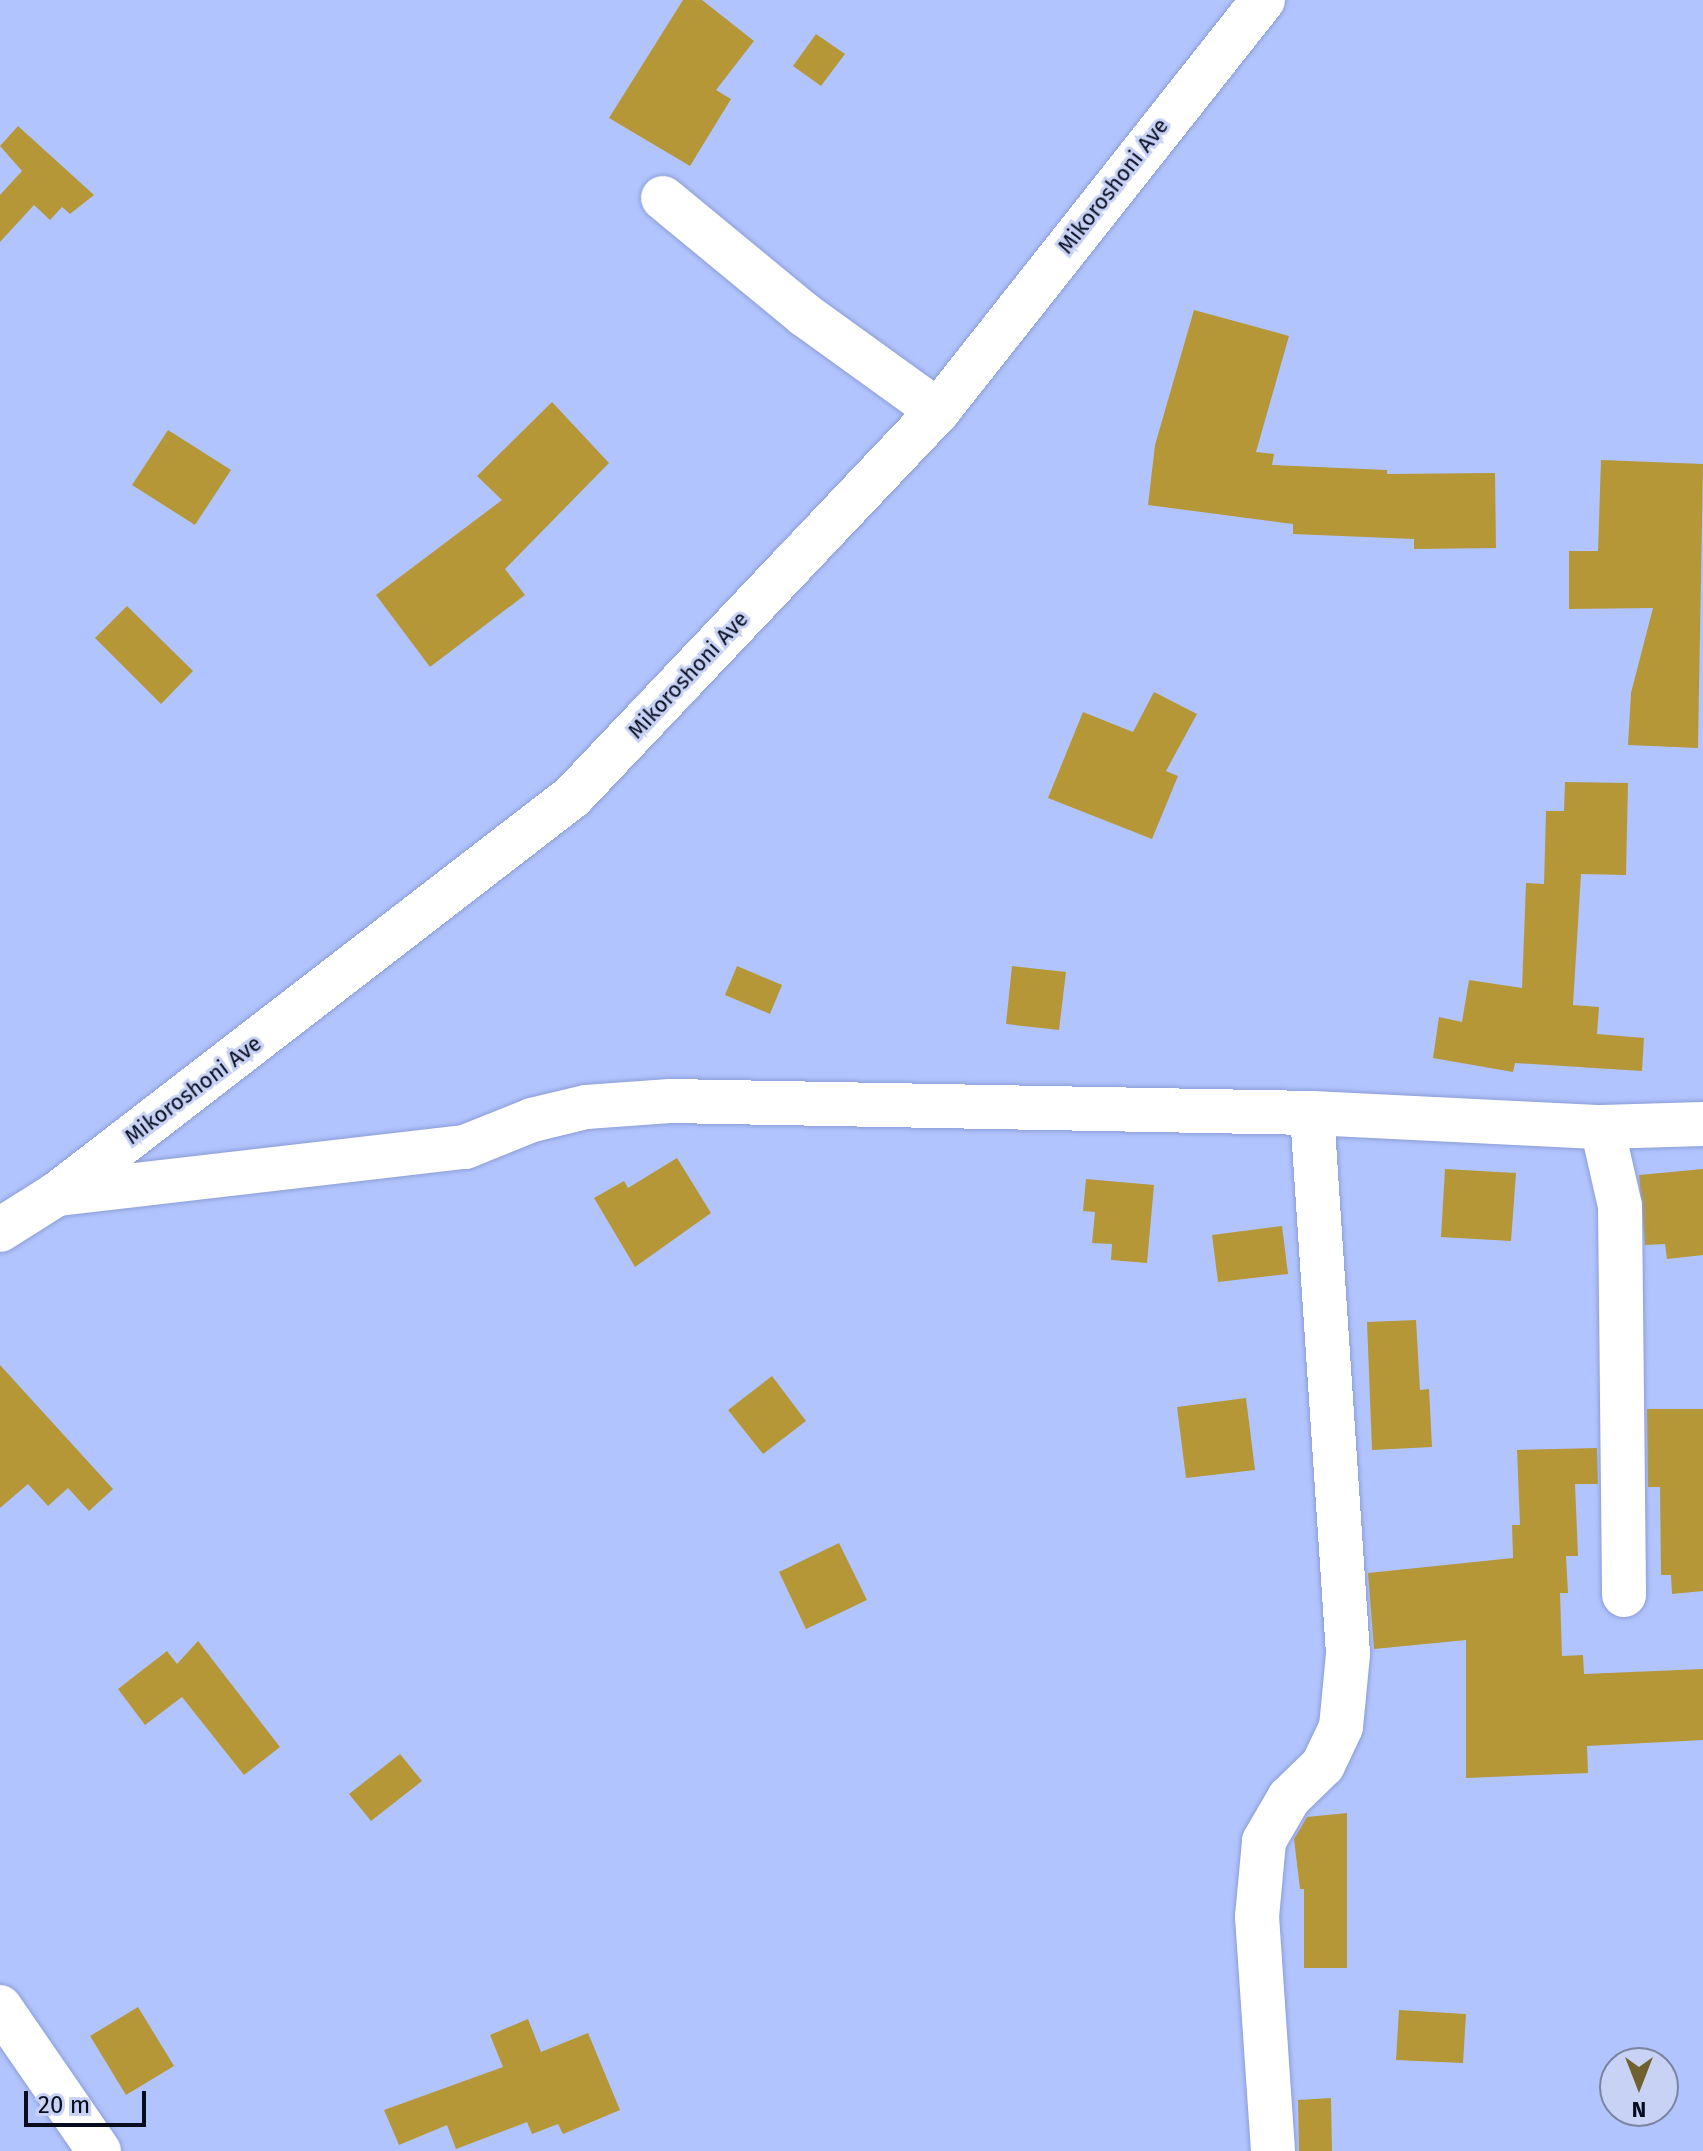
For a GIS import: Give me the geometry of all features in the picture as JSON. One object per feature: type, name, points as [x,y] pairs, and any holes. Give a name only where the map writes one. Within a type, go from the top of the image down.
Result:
[{"type":"street","name":"Mikoroshoni Ave","points":[[0,1230],[57,1194],[573,796],[938,411],[1263,0]]},
{"type":"street","points":[[663,198],[805,315],[938,411]]},
{"type":"street","points":[[57,1194],[465,1147],[532,1120],[586,1107],[670,1101],[1312,1113],[1602,1127],[1703,1124]]},
{"type":"street","points":[[1273,2151],[1257,1917],[1264,1841],[1289,1798],[1323,1765],[1341,1727],[1348,1654],[1312,1113]]},
{"type":"street","points":[[1602,1127],[1620,1206],[1624,1595]]},
{"type":"street","points":[[0,2007],[99,2151]]},
{"type":"building","points":[[683,0],[702,0],[754,41],[716,90],[731,99],[690,166],[609,118]]},
{"type":"building","points":[[816,34],[845,54],[821,86],[793,66]]},
{"type":"building","points":[[18,126],[94,195],[70,214],[62,207],[50,220],[34,205],[0,242],[0,195],[22,171],[0,146]]},
{"type":"building","points":[[1194,310],[1289,336],[1256,452],[1274,454],[1272,465],[1387,470],[1387,474],[1495,473],[1496,548],[1414,549],[1414,539],[1293,534],[1293,524],[1148,505],[1155,445]]},
{"type":"building","points":[[552,402],[609,463],[505,569],[525,595],[430,667],[376,595],[502,500],[477,476]]},
{"type":"building","points":[[168,430],[231,470],[195,525],[132,485]]},
{"type":"building","points":[[1601,460],[1703,464],[1698,748],[1628,745],[1631,693],[1653,608],[1569,609],[1569,551],[1598,551]]},
{"type":"building","points":[[127,606],[193,671],[161,704],[95,638]]},
{"type":"building","points":[[1154,692],[1197,714],[1166,771],[1178,776],[1152,839],[1048,798],[1083,712],[1133,732]]},
{"type":"building","points":[[1565,782],[1628,783],[1626,875],[1581,874],[1573,1005],[1599,1007],[1597,1034],[1644,1038],[1642,1071],[1515,1063],[1513,1072],[1433,1058],[1439,1017],[1462,1022],[1469,980],[1522,988],[1526,883],[1544,884],[1546,811],[1564,811]]},
{"type":"building","points":[[737,966],[782,985],[770,1014],[725,995]]},
{"type":"building","points":[[1012,966],[1066,972],[1059,1030],[1006,1024]]},
{"type":"building","points":[[677,1158],[711,1213],[635,1267],[594,1198],[624,1181],[628,1188]]},
{"type":"building","points":[[1445,1169],[1516,1173],[1511,1241],[1441,1237]]},
{"type":"building","points":[[1703,1169],[1703,1255],[1667,1259],[1665,1244],[1645,1245],[1639,1175]]},
{"type":"building","points":[[1086,1179],[1154,1185],[1147,1263],[1111,1260],[1112,1244],[1092,1243],[1095,1212],[1083,1211]]},
{"type":"building","points":[[1282,1226],[1288,1274],[1218,1282],[1212,1235]]},
{"type":"building","points":[[1416,1320],[1420,1390],[1429,1389],[1432,1447],[1372,1450],[1367,1322]]},
{"type":"building","points":[[0,1365],[113,1489],[89,1511],[68,1488],[48,1506],[28,1484],[0,1508]]},
{"type":"building","points":[[772,1376],[806,1421],[763,1454],[728,1410]]},
{"type":"building","points":[[1246,1398],[1255,1470],[1186,1478],[1177,1407]]},
{"type":"building","points":[[1647,1409],[1703,1409],[1703,1591],[1672,1594],[1671,1575],[1661,1575],[1660,1487],[1648,1487]]},
{"type":"building","points":[[1597,1448],[1598,1484],[1575,1484],[1578,1556],[1566,1556],[1568,1593],[1560,1593],[1562,1656],[1583,1655],[1584,1674],[1703,1669],[1703,1740],[1587,1746],[1588,1773],[1466,1778],[1466,1640],[1374,1649],[1368,1573],[1513,1558],[1512,1525],[1520,1525],[1517,1450]]},
{"type":"building","points":[[839,1543],[867,1600],[806,1629],[779,1572]]},
{"type":"building","points":[[198,1641],[280,1747],[244,1775],[182,1697],[145,1725],[118,1689],[167,1651],[177,1664]]},
{"type":"building","points":[[400,1754],[422,1781],[371,1821],[349,1794]]},
{"type":"building","points":[[1347,1813],[1347,1968],[1304,1968],[1304,1889],[1300,1889],[1294,1839],[1307,1817]]},
{"type":"building","points":[[138,2007],[174,2066],[126,2095],[90,2036]]},
{"type":"building","points":[[1399,2010],[1466,2014],[1463,2063],[1396,2060]]},
{"type":"building","points":[[528,2019],[541,2052],[588,2033],[620,2110],[563,2134],[558,2124],[532,2134],[527,2122],[456,2149],[447,2125],[399,2145],[384,2110],[503,2067],[490,2035]]},
{"type":"building","points":[[1331,2098],[1332,2151],[1299,2151],[1298,2100]]}]
